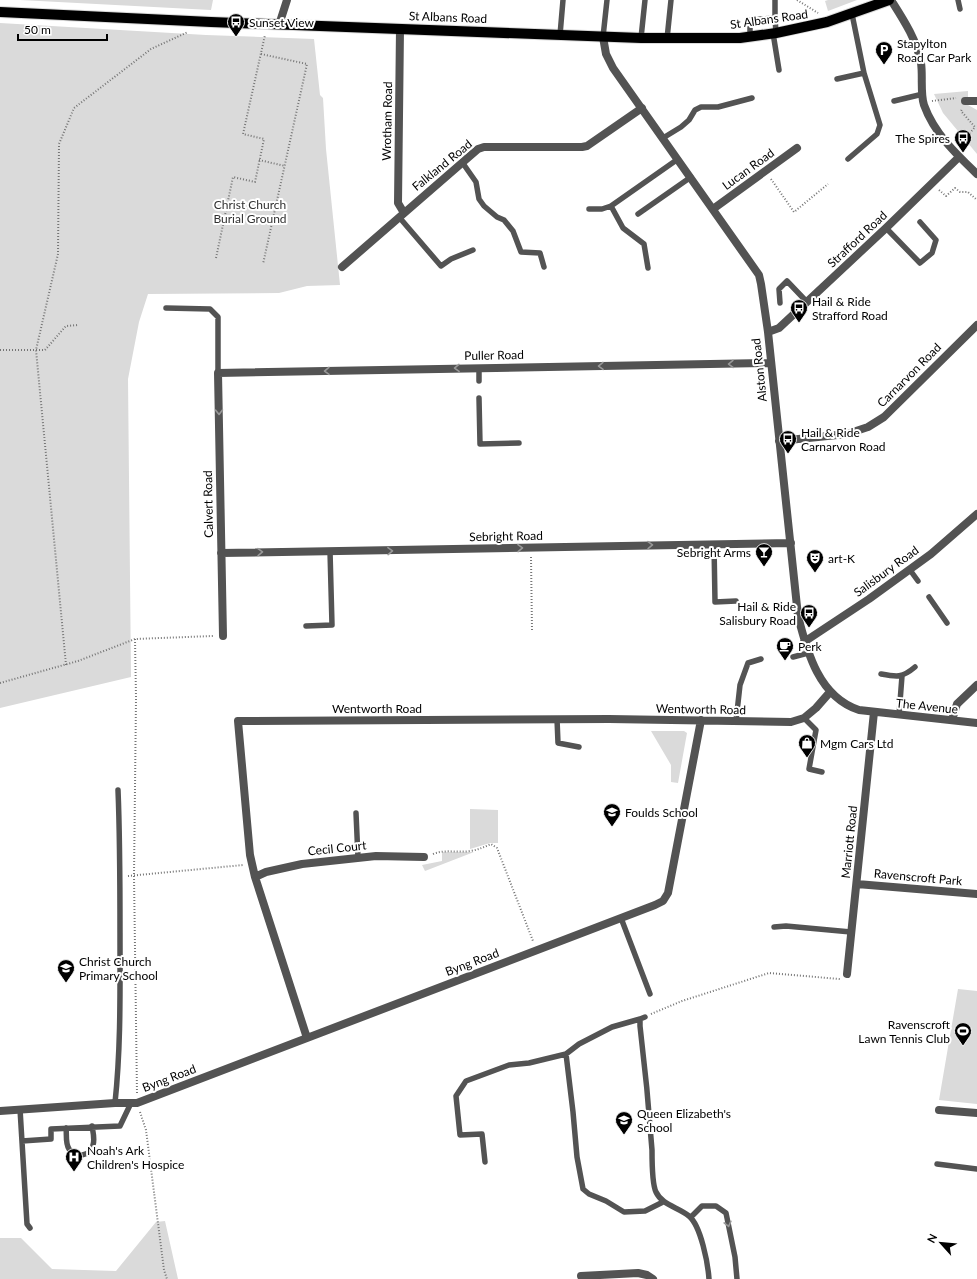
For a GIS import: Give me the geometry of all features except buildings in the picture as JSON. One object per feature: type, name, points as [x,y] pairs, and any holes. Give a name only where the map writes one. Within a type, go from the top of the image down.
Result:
[{"type":"main road","name":"St Albans Road","points":[[0,12],[279,25],[400,28],[667,39],[740,38],[775,33],[822,24],[890,0]]},
{"type":"street","points":[[279,25],[287,0]]},
{"type":"street","points":[[890,0],[916,45],[921,63],[923,104],[932,123],[953,151],[977,174]]},
{"type":"street","name":"Wrotham Road","points":[[400,28],[398,203],[401,215]]},
{"type":"street","name":"Alston Road","points":[[603,37],[606,54],[610,61],[759,275],[768,332],[770,363],[798,616],[804,642],[818,674],[830,692],[853,708],[874,712]]},
{"type":"street","points":[[965,101],[977,100]]},
{"type":"street","name":"Falkland Road","points":[[342,267],[478,149],[484,147],[587,146],[642,108]]},
{"type":"street","name":"Lucan Road","points":[[713,209],[797,148]]},
{"type":"street","name":"Strafford Road","points":[[768,332],[779,328],[959,157]]},
{"type":"street","name":"Carnarvon Road","points":[[779,441],[847,434],[873,424],[884,417],[977,324]]},
{"type":"street","name":"Puller Road","points":[[218,373],[770,363]]},
{"type":"street","name":"Calvert Road","points":[[218,373],[223,636]]},
{"type":"street","name":"Salisbury Road","points":[[804,642],[870,599],[910,570],[977,514]]},
{"type":"street","name":"Sebright Road","points":[[221,553],[791,543]]},
{"type":"street","points":[[952,720],[958,704],[977,685]]},
{"type":"street","points":[[804,718],[816,708],[830,692]]},
{"type":"street","name":"The Avenue","points":[[874,712],[977,723]]},
{"type":"street","name":"Marriott Road","points":[[847,977],[874,712]]},
{"type":"street","name":"Wentworth Road","points":[[307,1038],[255,877],[250,855],[238,721],[557,719],[791,722],[804,718]]},
{"type":"street","name":"Byng Road","points":[[0,1111],[134,1103],[663,901],[668,893],[702,720]]},
{"type":"street","name":"Cecil Court","points":[[255,877],[266,872],[302,864],[376,856],[424,857]]},
{"type":"street","name":"Ravenscroft Park","points":[[857,884],[977,894]]},
{"type":"street","points":[[939,1110],[977,1113]]},
{"type":"street","points":[[581,1276],[595,1277],[638,1273],[647,1275],[653,1279]]},
{"type":"lane","points":[[560,35],[563,0]]},
{"type":"lane","points":[[603,37],[607,0]]},
{"type":"lane","points":[[641,38],[645,0]]},
{"type":"lane","points":[[667,39],[671,0]]},
{"type":"lane","points":[[775,0],[774,18],[779,70]]},
{"type":"lane","points":[[958,0],[960,9]]},
{"type":"lane","points":[[848,159],[877,134],[880,125],[864,73],[852,14]]},
{"type":"lane","points":[[750,37],[750,20],[774,18]]},
{"type":"lane","points":[[837,79],[864,73]]},
{"type":"lane","points":[[894,101],[923,94]]},
{"type":"lane","points":[[663,138],[681,127],[689,120],[695,110],[701,107],[718,107],[752,98]]},
{"type":"lane","points":[[589,209],[602,209],[611,206],[678,159]]},
{"type":"lane","points":[[462,162],[476,182],[479,199],[484,206],[497,217],[504,220],[513,231],[521,252],[540,253],[544,267]]},
{"type":"lane","points":[[638,214],[691,177]]},
{"type":"lane","points":[[611,206],[623,228],[644,244],[648,268]]},
{"type":"lane","points":[[401,215],[441,266],[451,259],[474,250]]},
{"type":"lane","points":[[886,228],[920,263],[932,252],[936,240],[920,222]]},
{"type":"lane","points":[[780,303],[779,289],[787,281],[806,302]]},
{"type":"lane","points":[[166,308],[210,309],[218,317],[218,373]]},
{"type":"lane","points":[[479,368],[479,381]]},
{"type":"lane","points":[[479,398],[480,444],[519,443]]},
{"type":"lane","points":[[714,544],[715,602],[736,601]]},
{"type":"lane","points":[[306,626],[332,625],[330,551]]},
{"type":"lane","points":[[910,570],[918,582]]},
{"type":"lane","points":[[929,597],[947,623]]},
{"type":"lane","points":[[793,657],[808,653]]},
{"type":"lane","points":[[736,721],[740,685],[748,663],[761,659]]},
{"type":"lane","points":[[881,674],[896,677],[902,676],[915,667]]},
{"type":"lane","points":[[899,715],[902,676]]},
{"type":"lane","points":[[804,718],[816,730],[809,769],[822,772]]},
{"type":"lane","points":[[557,719],[558,743],[579,747]]},
{"type":"lane","points":[[115,1103],[119,1068],[121,1016],[118,790]]},
{"type":"lane","points":[[356,813],[358,858]]},
{"type":"lane","points":[[621,918],[650,994]]},
{"type":"lane","points":[[774,927],[786,926],[851,932]]},
{"type":"lane","points":[[485,1162],[482,1134],[460,1136],[456,1096],[466,1081],[509,1065],[529,1063],[566,1054],[579,1044],[612,1027],[642,1018],[655,1191],[663,1202],[691,1217],[701,1240],[709,1279]]},
{"type":"lane","points":[[566,1054],[573,1112],[576,1157],[583,1189],[588,1194],[606,1201],[624,1212],[646,1210],[663,1202]]},
{"type":"lane","points":[[22,1141],[51,1139],[51,1129],[92,1126],[120,1126],[134,1103]]},
{"type":"lane","points":[[20,1109],[27,1224],[30,1228]]},
{"type":"lane","points":[[66,1128],[67,1145],[73,1154],[81,1155],[90,1151],[93,1146],[92,1126]]},
{"type":"lane","points":[[937,1164],[977,1169]]},
{"type":"lane","points":[[691,1217],[702,1206],[716,1206],[726,1213],[735,1257],[737,1279]]},
{"type":"path","points":[[797,0],[819,14],[822,24]]},
{"type":"path","points":[[216,258],[233,177],[255,182],[264,139],[243,134],[267,24]]},
{"type":"path","points":[[66,665],[36,350],[58,254],[59,144],[74,108],[151,49],[191,31]]},
{"type":"path","points":[[260,54],[307,64],[264,264]]},
{"type":"path","points":[[923,104],[964,96],[965,101],[961,111],[976,128],[953,151]]},
{"type":"path","points":[[259,160],[285,166]]},
{"type":"path","points":[[765,171],[794,212],[828,184]]},
{"type":"path","points":[[933,183],[946,196],[955,188],[960,192],[968,192],[977,200]]},
{"type":"path","points":[[0,350],[45,350],[66,326],[78,325]]},
{"type":"path","points":[[530,548],[532,630]]},
{"type":"path","points":[[0,683],[66,665],[135,639],[223,636]]},
{"type":"path","points":[[135,639],[136,698],[134,876],[136,1080],[134,1103],[146,1130],[164,1270],[167,1279]]},
{"type":"path","points":[[424,857],[441,851],[479,850],[491,844],[497,848],[536,950]]},
{"type":"path","points":[[120,876],[134,876],[252,864]]},
{"type":"path","points":[[642,1018],[682,1001],[769,973],[847,977]]},
{"type":"green space","points":[[20,0],[213,0],[211,10]]},
{"type":"green space","points":[[857,0],[828,11],[825,1]]},
{"type":"green space","name":"Christ Church Burial Ground","points":[[0,23],[206,35],[314,39],[320,95],[323,98],[326,149],[340,285],[307,286],[279,293],[148,294],[139,322],[128,379],[131,677],[0,708]]},
{"type":"green space","points":[[968,91],[968,105],[977,110],[977,154],[943,113],[934,94]]},
{"type":"green space","points":[[651,731],[684,731],[687,733],[678,783],[671,782],[671,765]]},
{"type":"green space","points":[[470,809],[498,810],[498,843],[490,843],[470,849]]},
{"type":"green space","points":[[442,852],[474,852],[425,871],[422,865],[442,861]]},
{"type":"green space","name":"Ravenscroft Lawn Tennis Club","points":[[958,989],[977,991],[977,1104],[939,1100]]},
{"type":"green space","points":[[165,1221],[178,1279],[0,1279],[0,1238],[21,1238],[52,1269],[116,1271],[156,1222]]},
{"type":"place","name":"Sunset View","points":[[236,37]]},
{"type":"place","name":"Stapylton Road Car Park","points":[[884,65]]},
{"type":"place","name":"The Spires","points":[[963,153]]},
{"type":"place","name":"Hail & Ride Strafford Road","points":[[799,323]]},
{"type":"place","name":"Hail & Ride Carnarvon Road","points":[[788,454]]},
{"type":"place","name":"Sebright Arms","points":[[764,567]]},
{"type":"place","name":"art-K","points":[[815,573]]},
{"type":"place","name":"Hail & Ride Salisbury Road","points":[[809,628]]},
{"type":"place","name":"Perk","points":[[785,661]]},
{"type":"place","name":"Mgm Cars Ltd","points":[[807,758]]},
{"type":"place","name":"Foulds School","points":[[612,827]]},
{"type":"place","name":"Christ Church Primary School","points":[[66,983]]},
{"type":"place","name":"Ravenscroft Lawn Tennis Club","points":[[963,1046]]},
{"type":"place","name":"Queen Elizabeth's School","points":[[624,1135]]},
{"type":"place","name":"Noah's Ark Children's Hospice","points":[[74,1172]]}]
